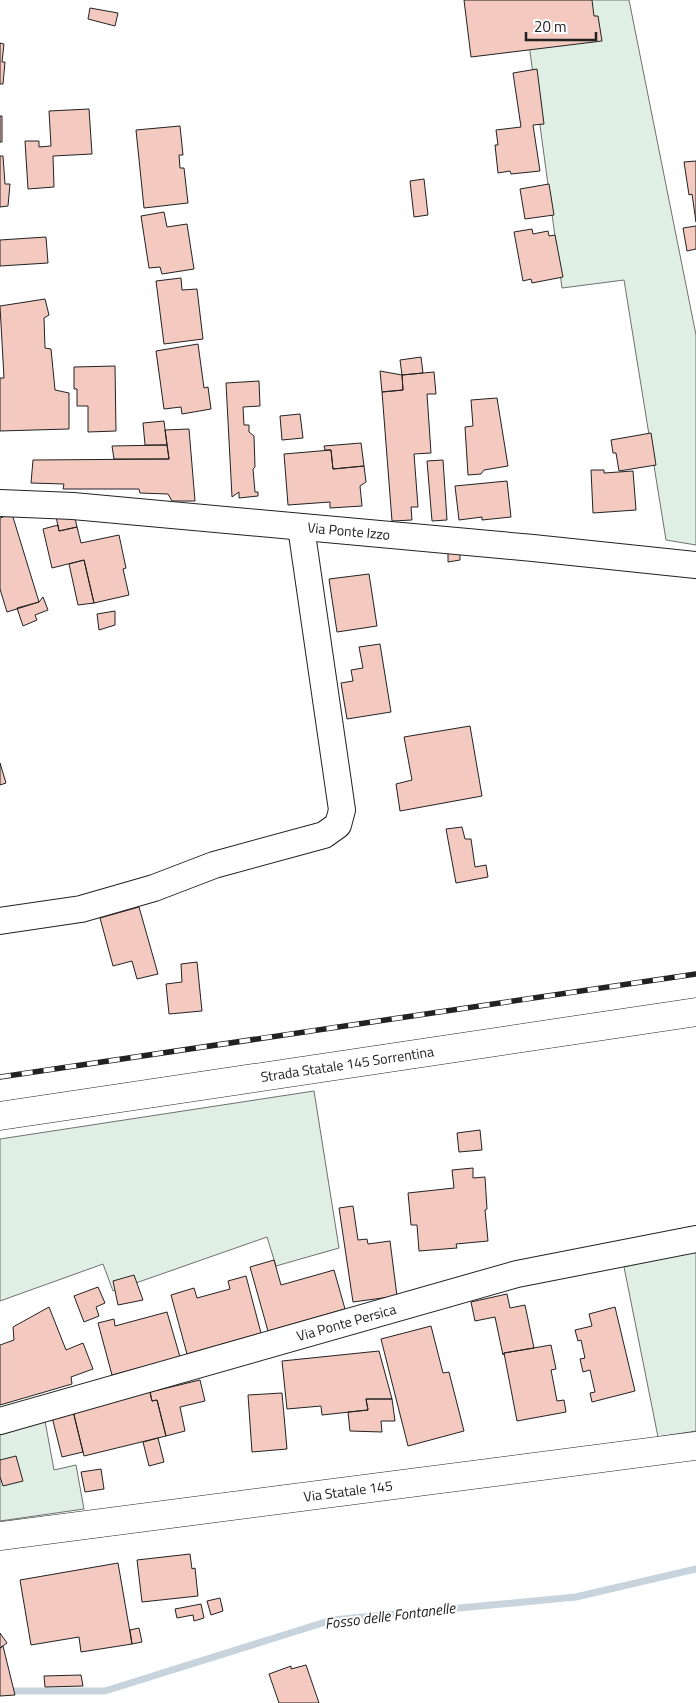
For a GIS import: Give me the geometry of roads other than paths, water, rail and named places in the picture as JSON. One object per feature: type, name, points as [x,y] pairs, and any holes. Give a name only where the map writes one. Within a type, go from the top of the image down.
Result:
[{"type":"main road","name":"Strada Statale 145 Sorrentina","points":[[0,1116],[696,1012]]},
{"type":"main road","name":"Via Statale 145","points":[[0,1536],[696,1446]]},
{"type":"street","name":"Via Ponte Izzo","points":[[0,503],[73,506],[533,548],[696,565]]},
{"type":"street","points":[[0,921],[81,909],[145,891],[214,865],[324,835],[338,825],[342,810],[301,527]]},
{"type":"street","name":"Via Ponte Persica","points":[[0,1421],[517,1274],[696,1239]]},
{"type":"waterway","name":"Fosso delle Fontanelle","points":[[0,1691],[105,1691],[332,1620],[576,1597],[696,1569]]},
{"type":"railway","points":[[0,1077],[696,974]]}]
